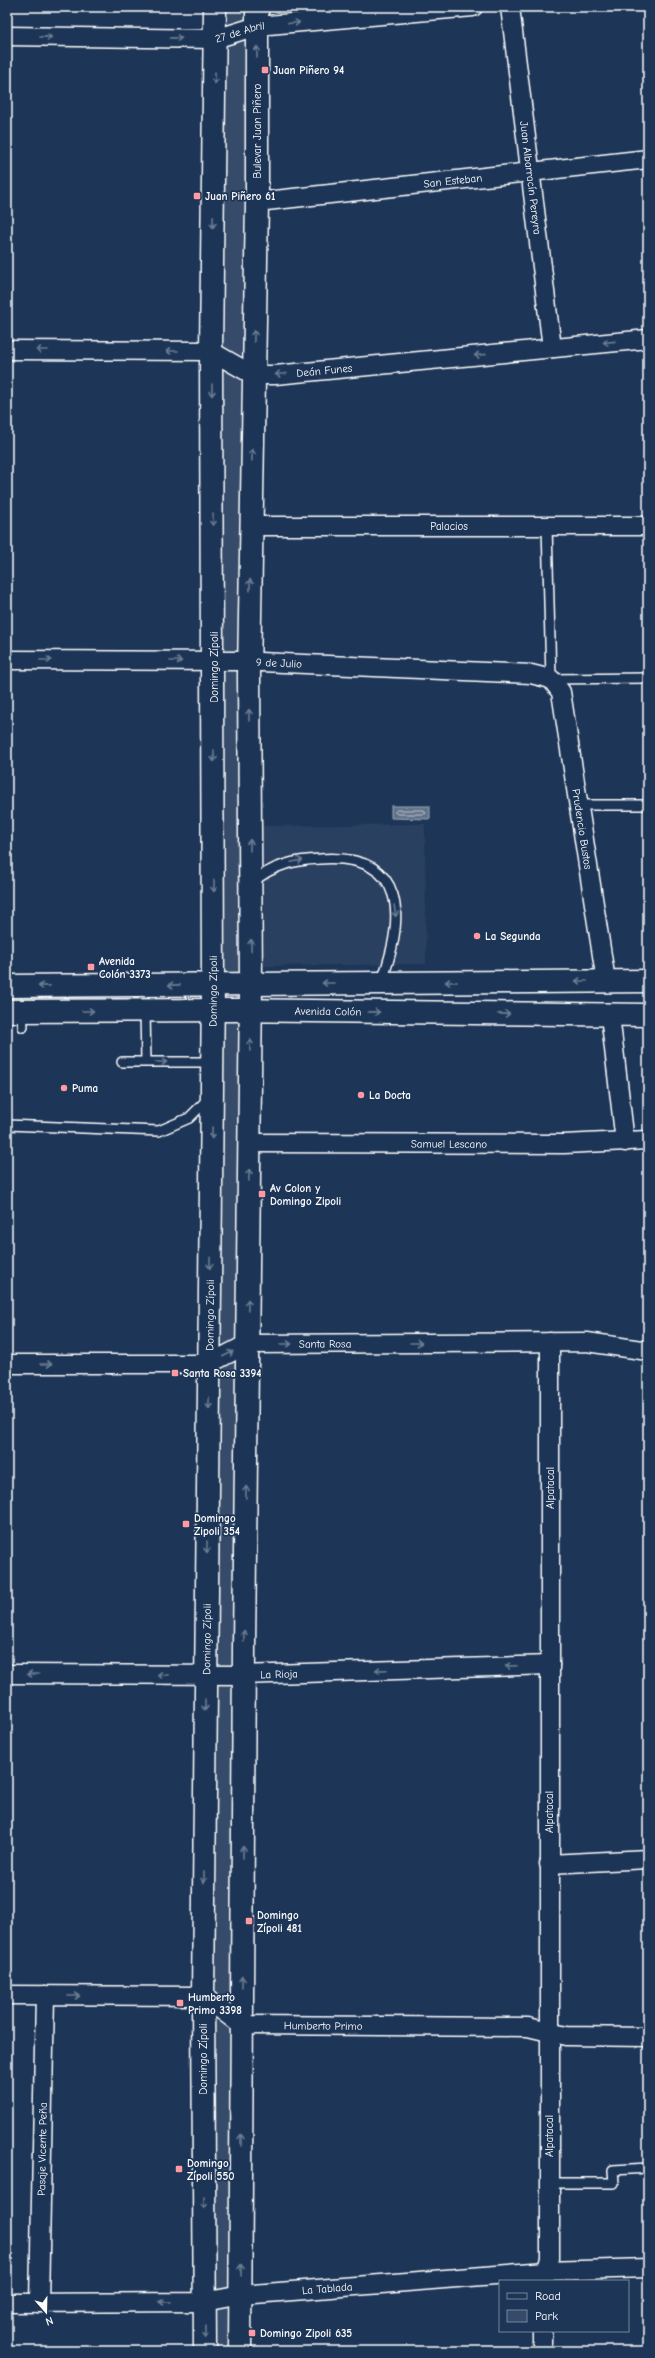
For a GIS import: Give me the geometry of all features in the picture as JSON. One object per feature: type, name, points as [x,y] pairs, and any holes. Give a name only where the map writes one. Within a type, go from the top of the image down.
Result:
[{"type":"main road","points":[[211,351],[215,7]]},
{"type":"main road","name":"Bulevar Juan Piñero","points":[[253,375],[257,202],[257,17]]},
{"type":"main road","name":"Domingo Zípoli","points":[[205,2351],[203,1996],[214,984],[214,661],[211,351]]},
{"type":"main road","points":[[240,2351],[241,2025],[251,984],[249,662],[253,375]]},
{"type":"main road","points":[[7,986],[648,981]]},
{"type":"main road","name":"Avenida Colón","points":[[17,1016],[145,1010],[648,1015]]},
{"type":"street","name":"27 de Abril","points":[[7,36],[215,39],[257,17],[473,7]]},
{"type":"street","name":"Juan Albarracín Pereyra","points":[[510,7],[532,171],[552,348]]},
{"type":"street","name":"San Esteban","points":[[257,202],[648,159]]},
{"type":"street","name":"Deán Funes","points":[[7,350],[211,351],[253,375],[275,375],[648,339]]},
{"type":"street","name":"Palacios","points":[[250,526],[648,526]]},
{"type":"street","name":"9 de Julio","points":[[7,660],[249,662],[531,674],[551,680]]},
{"type":"street","name":"Prudencio Bustos","points":[[551,680],[561,692],[606,981]]},
{"type":"street","points":[[610,1015],[625,1142]]},
{"type":"street","name":"Samuel Lescano","points":[[249,1143],[564,1144],[648,1140]]},
{"type":"street","name":"Alpatacal","points":[[545,2276],[550,2258],[550,1342]]},
{"type":"street","name":"Santa Rosa","points":[[7,1364],[209,1364],[247,1344],[587,1342],[648,1351]]},
{"type":"street","name":"La Rioja","points":[[7,1674],[244,1675],[550,1665]]},
{"type":"street","points":[[549,1864],[648,1859]]},
{"type":"street","points":[[7,1995],[203,1996],[241,2025]]},
{"type":"street","name":"Pasaje Vicente Peña","points":[[40,2303],[45,1996]]},
{"type":"street","name":"Humberto Primo","points":[[241,2025],[528,2027],[566,2036],[648,2037]]},
{"type":"street","name":"La Tablada","points":[[7,2303],[204,2302],[240,2295],[648,2268]]},
{"type":"street","points":[[542,2332],[542,2351]]},
{"type":"lane","points":[[547,526],[551,680],[648,678]]},
{"type":"lane","points":[[579,806],[648,805]]},
{"type":"lane","points":[[250,884],[266,871],[297,860],[337,858],[368,863],[382,874],[391,887],[396,918],[393,953],[381,983]]},
{"type":"lane","points":[[145,1010],[146,1062]]},
{"type":"lane","points":[[122,1062],[212,1062]]},
{"type":"lane","points":[[7,1125],[159,1131],[189,1118],[212,1095]]},
{"type":"lane","points":[[549,2183],[614,2183],[613,2170],[648,2168]]},
{"type":"shaded area","points":[[641,324],[648,324],[648,401]]},
{"type":"shaded area","points":[[425,824],[426,964],[264,966],[262,826]]},
{"type":"green space","points":[[215,7],[257,7],[251,984],[213,984]]},
{"type":"green space","points":[[213,1010],[251,1010],[240,2351],[205,2351]]},
{"type":"water","points":[[391,806],[430,806],[430,819],[391,818]]},
{"type":"place","name":"Juan Piñero 94","points":[[265,70]]},
{"type":"place","name":"Juan Piñero 61","points":[[197,196]]},
{"type":"place","name":"La Segunda","points":[[477,936]]},
{"type":"place","name":"Avenida Colón 3373","points":[[91,967]]},
{"type":"place","name":"Puma","points":[[64,1088]]},
{"type":"place","name":"La Docta","points":[[361,1095]]},
{"type":"place","name":"Av Colon y Domingo Zipoli","points":[[262,1194]]},
{"type":"place","name":"Santa Rosa 3394","points":[[175,1373]]},
{"type":"place","name":"Domingo Zipoli 354","points":[[186,1524]]},
{"type":"place","name":"Domingo Zípoli 481","points":[[249,1921]]},
{"type":"place","name":"Humberto Primo 3398","points":[[180,2003]]},
{"type":"place","name":"Domingo Zípoli 550","points":[[179,2169]]},
{"type":"place","name":"Domingo Zipoli 635","points":[[252,2333]]}]
